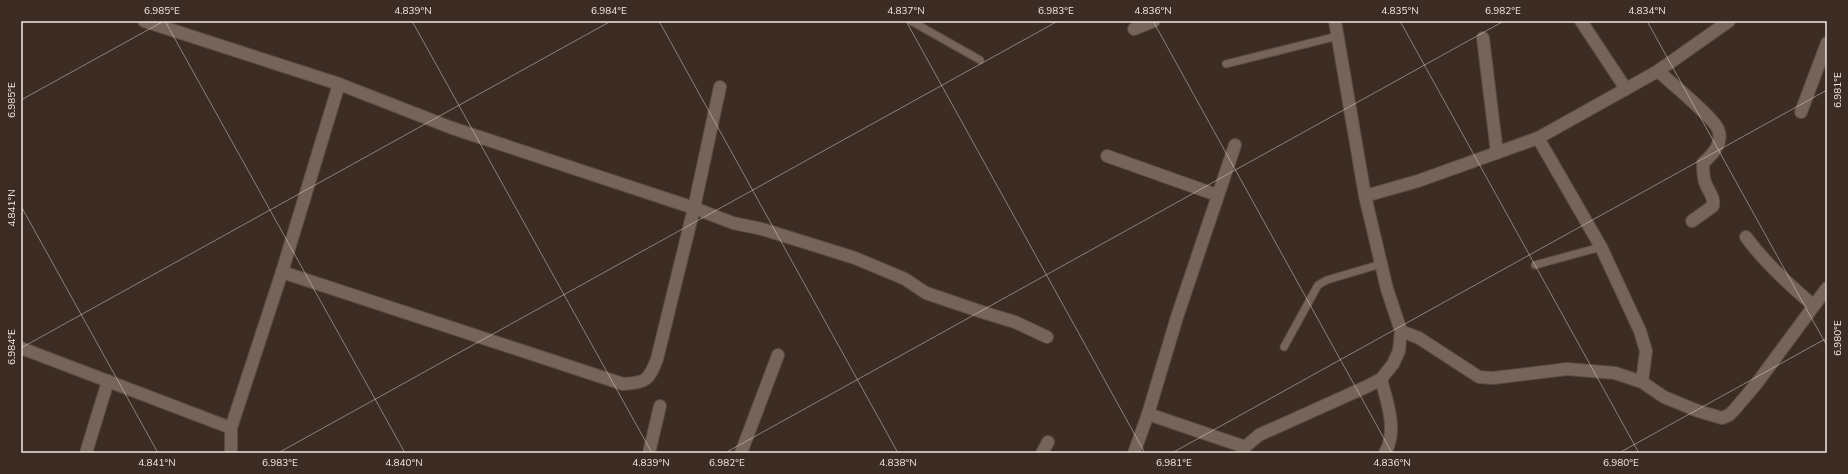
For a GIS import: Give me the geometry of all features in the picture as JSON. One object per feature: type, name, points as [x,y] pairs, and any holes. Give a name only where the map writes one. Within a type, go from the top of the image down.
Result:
[{"type":"street","points":[[144,21],[339,84],[452,128],[694,208],[734,224],[762,229],[855,258],[905,279],[926,293],[1014,322],[1047,337]]},
{"type":"street","points":[[1134,29],[1154,21]]},
{"type":"street","points":[[1148,414],[1244,450],[1259,435],[1381,379],[1393,364],[1399,351],[1401,331],[1381,264],[1365,196],[1335,21]]},
{"type":"street","points":[[1581,21],[1626,89]]},
{"type":"street","points":[[1365,196],[1418,181],[1538,138],[1658,71],[1729,21]]},
{"type":"street","points":[[1483,38],[1497,153]]},
{"type":"street","points":[[1801,112],[1827,43]]},
{"type":"street","points":[[1658,71],[1706,115],[1718,129],[1719,143],[1713,154],[1704,163],[1703,171],[1705,182],[1714,200],[1713,206],[1692,221]]},
{"type":"street","points":[[231,453],[231,428],[282,272],[339,84]]},
{"type":"street","points":[[282,272],[623,384],[641,384],[651,376],[657,359],[694,208],[720,87]]},
{"type":"street","points":[[1538,138],[1601,247],[1640,331],[1646,351],[1642,382]]},
{"type":"street","points":[[1134,453],[1148,414],[1177,317],[1217,195],[1235,145]]},
{"type":"street","points":[[1107,156],[1217,195]]},
{"type":"street","points":[[1746,237],[1758,254],[1813,305]]},
{"type":"street","points":[[1401,331],[1419,338],[1479,377],[1493,378],[1567,369],[1582,369],[1615,373],[1642,382],[1664,398],[1698,411],[1722,418],[1729,415],[1757,383],[1827,288]]},
{"type":"street","points":[[21,348],[231,428]]},
{"type":"street","points":[[741,453],[778,355]]},
{"type":"street","points":[[1381,379],[1390,415],[1391,432],[1388,448],[1385,453]]},
{"type":"street","points":[[86,453],[108,381]]},
{"type":"street","points":[[649,453],[660,406]]},
{"type":"street","points":[[1042,453],[1048,442]]},
{"type":"lane","points":[[911,21],[980,60]]},
{"type":"lane","points":[[1226,64],[1338,36]]},
{"type":"lane","points":[[1534,265],[1601,247]]},
{"type":"lane","points":[[1284,347],[1318,286],[1327,280],[1381,264]]}]
